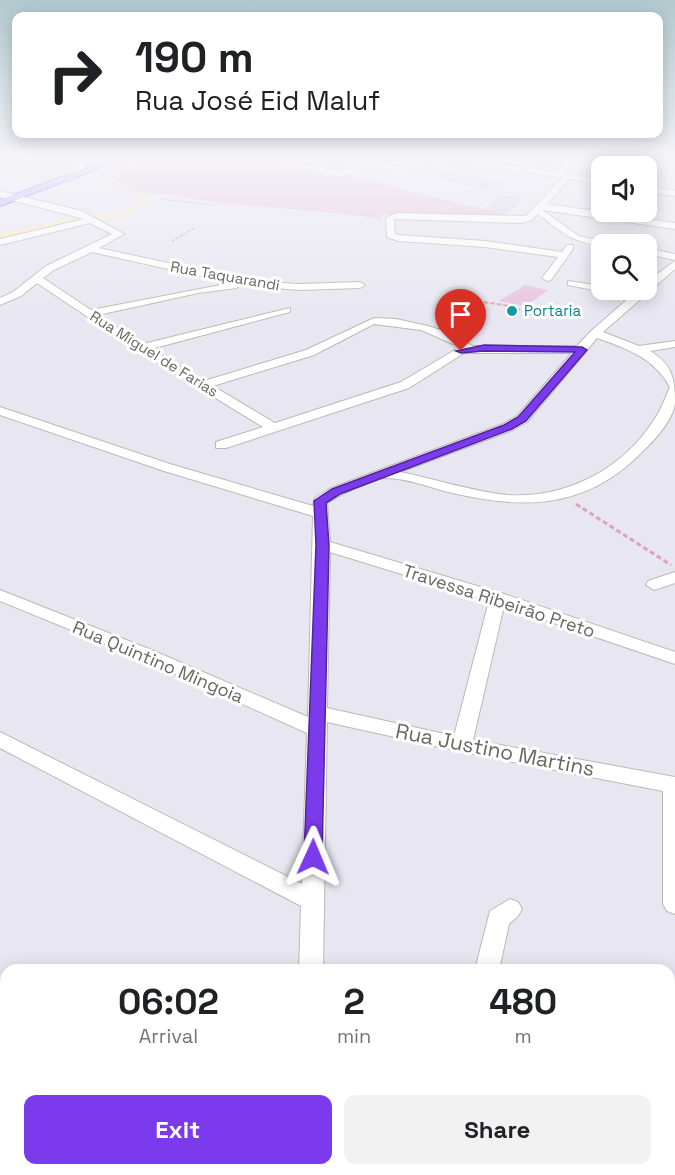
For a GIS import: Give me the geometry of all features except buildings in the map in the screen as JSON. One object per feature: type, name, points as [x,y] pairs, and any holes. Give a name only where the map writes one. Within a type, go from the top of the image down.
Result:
[{"type":"street","points":[[0,302],[17,294],[50,268],[118,236],[115,231],[88,218],[65,212]]},
{"type":"street","points":[[535,212],[529,218],[521,220],[396,216],[390,218],[390,235],[398,238],[485,244],[564,255]]},
{"type":"street","points":[[544,212],[576,238],[591,241]]},
{"type":"street","points":[[568,212],[675,226]]},
{"type":"street","points":[[0,242],[88,218]]},
{"type":"street","points":[[547,278],[576,238]]},
{"type":"street","name":"Rua Taquarandi","points":[[92,249],[252,284],[300,287],[360,285]]},
{"type":"street","points":[[657,253],[675,257]]},
{"type":"street","points":[[657,279],[675,264]]},
{"type":"street","name":"Rua Miguel de Farias","points":[[36,278],[141,348],[273,427]]},
{"type":"street","points":[[90,313],[198,290],[252,284]]},
{"type":"street","points":[[572,284],[591,287]]},
{"type":"street","points":[[311,964],[322,545],[318,513],[320,501],[327,495],[508,427],[522,419],[596,333],[633,300]]},
{"type":"street","points":[[141,348],[286,310]]},
{"type":"street","points":[[202,385],[333,344],[373,321],[402,324],[452,336],[465,350]]},
{"type":"street","points":[[384,473],[486,496],[516,500],[551,500],[587,488],[632,456],[648,438],[675,388],[663,368],[640,349],[596,333]]},
{"type":"street","points":[[640,349],[675,344]]},
{"type":"street","points":[[221,445],[405,385],[465,350],[582,350]]},
{"type":"street","points":[[0,411],[166,467],[318,513]]},
{"type":"street","name":"Travessa Ribeirão Preto","points":[[322,545],[498,598],[675,658]]},
{"type":"street","points":[[654,585],[675,578]]},
{"type":"street","name":"Rua Quintino Mingoia","points":[[0,595],[316,721]]},
{"type":"street","points":[[462,745],[498,598]]},
{"type":"street","name":"Rua Justino Martins","points":[[316,721],[674,784]]},
{"type":"street","points":[[0,739],[312,900]]},
{"type":"street","points":[[674,784],[675,904]]},
{"type":"street","points":[[488,964],[498,918],[510,909]]},
{"type":"path","points":[[172,241],[195,228]]},
{"type":"path","points":[[484,302],[510,306],[541,318]]},
{"type":"path","points":[[564,496],[675,568]]},
{"type":"shaded area","points":[[325,212],[496,212],[513,216],[382,214],[380,219]]},
{"type":"shaded area","points":[[525,285],[548,290],[526,306],[499,301]]},
{"type":"waterway","points":[[0,236],[76,219],[129,212]]},
{"type":"place","name":"Portaria","points":[[512,311]]},
{"type":"route","points":[[313,857],[322,545],[318,513],[320,501],[336,491],[508,427],[522,419],[534,408],[582,350],[484,348],[461,351]]}]
